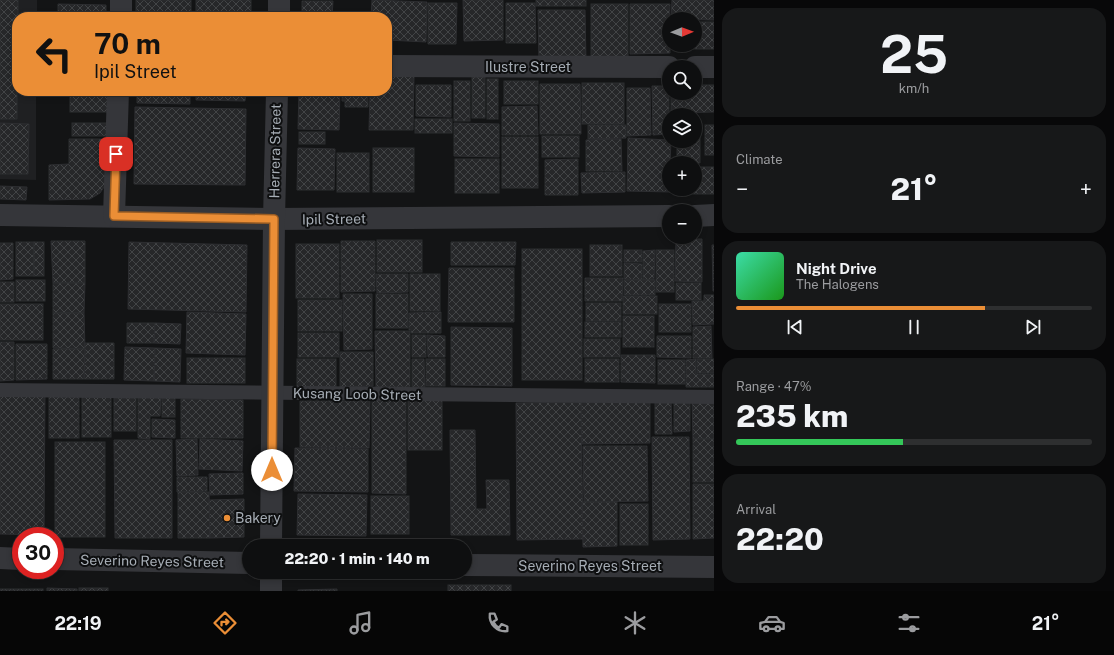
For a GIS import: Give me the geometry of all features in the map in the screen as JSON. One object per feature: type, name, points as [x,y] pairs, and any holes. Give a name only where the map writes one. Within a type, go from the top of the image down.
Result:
[{"type":"street","points":[[121,0],[121,12]]},
{"type":"street","points":[[279,0],[279,12]]},
{"type":"street","name":"Ilustre Street","points":[[392,66],[662,67]]},
{"type":"street","points":[[702,67],[714,68]]},
{"type":"street","points":[[114,216],[118,96]]},
{"type":"street","name":"Herrera Street","points":[[271,539],[274,219],[277,96]]},
{"type":"street","name":"Ipil Street","points":[[0,215],[274,219],[662,216]]},
{"type":"street","points":[[702,216],[714,215]]},
{"type":"street","points":[[0,558],[12,559]]},
{"type":"street","name":"Severino Reyes Street","points":[[64,559],[242,563]]},
{"type":"street","name":"Severino Reyes Street","points":[[472,565],[714,567]]},
{"type":"street","points":[[270,591],[271,579]]},
{"type":"lane","name":"Kusang Loob Street","points":[[0,390],[714,397]]},
{"type":"shaded area","points":[[0,0],[37,0],[37,12],[12,12],[12,96],[36,96],[36,180],[0,179]]},
{"type":"building","points":[[0,0],[18,0],[18,12],[12,12],[12,96],[17,96],[17,119],[0,119]]},
{"type":"building","points":[[136,0],[191,0],[191,12],[136,12]]},
{"type":"building","points":[[196,0],[251,0],[251,12],[196,11]]},
{"type":"building","points":[[372,0],[427,2],[426,42],[392,40],[392,12],[371,12]]},
{"type":"building","points":[[463,0],[503,0],[503,40],[464,41]]},
{"type":"building","points":[[536,0],[586,0],[586,6],[536,6]]},
{"type":"building","points":[[672,0],[714,0],[714,20],[702,20],[702,12],[671,12]]},
{"type":"building","points":[[302,1],[333,1],[332,12],[302,12]]},
{"type":"building","points":[[428,3],[457,3],[456,44],[428,44]]},
{"type":"building","points":[[506,3],[535,3],[536,43],[506,43]]},
{"type":"building","points":[[58,4],[106,5],[106,12],[58,12]]},
{"type":"building","points":[[591,4],[628,4],[628,62],[591,62]]},
{"type":"building","points":[[630,4],[670,4],[670,12],[662,12],[662,52],[670,53],[630,54]]},
{"type":"building","points":[[538,10],[585,10],[586,62],[539,62]]},
{"type":"building","points":[[702,22],[714,22],[714,49],[702,49]]},
{"type":"building","points":[[392,75],[414,75],[413,130],[369,130],[370,96],[392,96]]},
{"type":"building","points":[[472,77],[485,77],[485,118],[472,118]]},
{"type":"building","points":[[487,79],[498,79],[498,119],[487,119]]},
{"type":"building","points":[[454,81],[470,81],[470,121],[454,121]]},
{"type":"building","points":[[504,81],[538,81],[538,104],[504,104]]},
{"type":"building","points":[[582,83],[624,83],[624,124],[582,124]]},
{"type":"building","points":[[540,84],[580,84],[581,134],[540,134]]},
{"type":"building","points":[[416,85],[451,85],[451,117],[416,116]]},
{"type":"building","points":[[702,85],[714,85],[714,112],[702,112],[702,108],[671,108],[671,100],[702,100]]},
{"type":"building","points":[[652,86],[662,86],[662,100],[669,100],[669,108],[662,108],[662,134],[653,135]]},
{"type":"building","points":[[627,88],[650,88],[651,135],[627,136]]},
{"type":"building","points":[[70,96],[108,96],[108,112],[70,112]]},
{"type":"building","points":[[137,96],[190,96],[190,104],[137,103]]},
{"type":"building","points":[[196,96],[246,96],[245,101],[196,100]]},
{"type":"building","points":[[299,96],[340,96],[339,130],[298,129]]},
{"type":"building","points":[[342,96],[368,96],[368,107],[345,107],[345,101],[342,101]]},
{"type":"building","points":[[537,106],[538,135],[502,135],[502,107]]},
{"type":"building","points":[[135,107],[246,109],[245,185],[134,184]]},
{"type":"building","points":[[415,119],[452,119],[452,133],[415,133]]},
{"type":"building","points":[[0,123],[29,124],[28,174],[0,174]]},
{"type":"building","points":[[72,123],[107,123],[107,136],[72,136]]},
{"type":"building","points":[[454,123],[499,124],[499,157],[454,156]]},
{"type":"building","points":[[588,125],[626,125],[626,138],[588,139]]},
{"type":"building","points":[[705,125],[714,125],[714,155],[705,155]]},
{"type":"building","points":[[299,132],[325,132],[325,144],[299,144]]},
{"type":"building","points":[[542,136],[579,136],[579,157],[542,157]]},
{"type":"building","points":[[502,137],[538,137],[538,188],[502,188]]},
{"type":"building","points":[[628,138],[662,140],[662,148],[671,148],[670,156],[662,156],[662,192],[627,191]]},
{"type":"building","points":[[69,139],[108,139],[108,181],[100,193],[90,199],[49,200],[49,165],[69,164]]},
{"type":"building","points":[[621,139],[622,171],[586,171],[586,140]]},
{"type":"building","points":[[298,148],[335,149],[334,190],[297,190]]},
{"type":"building","points":[[373,148],[414,148],[414,192],[373,192]]},
{"type":"building","points":[[677,148],[700,148],[700,156],[677,156]]},
{"type":"building","points":[[337,153],[369,153],[369,192],[337,192]]},
{"type":"building","points":[[455,159],[499,159],[499,193],[455,193]]},
{"type":"building","points":[[578,159],[578,195],[545,195],[545,160]]},
{"type":"building","points":[[702,167],[714,167],[714,194],[702,194]]},
{"type":"building","points":[[625,172],[625,192],[582,193],[581,173]]},
{"type":"building","points":[[0,186],[27,187],[26,200],[0,199]]},
{"type":"building","points":[[377,240],[422,240],[422,272],[377,272]]},
{"type":"building","points":[[51,241],[85,241],[85,283],[53,283]]},
{"type":"building","points":[[341,241],[375,241],[375,291],[341,292]]},
{"type":"building","points":[[16,242],[34,242],[34,276],[16,276]]},
{"type":"building","points":[[34,242],[44,242],[44,276],[34,276]]},
{"type":"building","points":[[129,242],[247,245],[246,312],[128,309]]},
{"type":"building","points":[[451,242],[516,242],[515,265],[451,265]]},
{"type":"building","points":[[0,243],[13,243],[13,279],[0,280]]},
{"type":"building","points":[[296,244],[339,244],[339,298],[296,298]]},
{"type":"building","points":[[676,244],[702,244],[702,282],[675,281]]},
{"type":"building","points":[[590,245],[622,245],[622,276],[590,276]]},
{"type":"building","points":[[712,245],[714,245],[714,291],[713,291]]},
{"type":"building","points":[[522,249],[582,249],[582,380],[522,380]]},
{"type":"building","points":[[624,250],[642,250],[642,262],[624,262]]},
{"type":"building","points":[[655,250],[654,280],[643,280],[643,251]]},
{"type":"building","points":[[656,250],[674,250],[674,292],[656,292]]},
{"type":"building","points":[[624,263],[642,264],[642,280],[624,279]]},
{"type":"building","points":[[449,268],[514,268],[514,322],[448,322]]},
{"type":"building","points":[[376,274],[408,274],[408,292],[377,293]]},
{"type":"building","points":[[410,274],[440,274],[440,311],[410,311]]},
{"type":"building","points":[[585,278],[623,278],[622,301],[585,301]]},
{"type":"building","points":[[16,280],[45,280],[45,301],[16,301]]},
{"type":"building","points":[[624,280],[655,280],[655,295],[624,295]]},
{"type":"building","points":[[0,282],[14,282],[14,302],[0,302]]},
{"type":"building","points":[[53,283],[85,283],[84,313],[53,313]]},
{"type":"building","points":[[676,283],[701,283],[701,300],[676,300]]},
{"type":"building","points":[[343,294],[372,294],[372,349],[344,350]]},
{"type":"building","points":[[376,294],[408,294],[408,328],[376,328]]},
{"type":"building","points":[[704,295],[714,295],[714,324],[693,325],[692,301],[704,301]]},
{"type":"building","points":[[623,296],[657,296],[657,314],[623,314]]},
{"type":"building","points":[[298,300],[342,300],[342,331],[298,331]]},
{"type":"building","points":[[586,303],[621,303],[621,321],[586,321]]},
{"type":"building","points":[[0,304],[43,304],[43,340],[0,340]]},
{"type":"building","points":[[659,304],[691,304],[691,332],[659,332]]},
{"type":"building","points":[[187,312],[246,314],[245,355],[186,353]]},
{"type":"building","points":[[441,312],[441,333],[411,333],[411,330],[409,330],[409,313]]},
{"type":"building","points":[[53,313],[84,313],[85,349],[53,348]]},
{"type":"building","points":[[623,316],[654,316],[654,347],[623,347]]},
{"type":"building","points":[[585,322],[621,322],[621,337],[585,337]]},
{"type":"building","points":[[127,323],[155,323],[154,343],[127,343]]},
{"type":"building","points":[[155,323],[181,324],[180,344],[154,343]]},
{"type":"building","points":[[711,326],[712,358],[693,358],[693,327]]},
{"type":"building","points":[[451,327],[512,328],[512,386],[451,385]]},
{"type":"building","points":[[375,331],[410,331],[410,387],[376,387]]},
{"type":"building","points":[[298,333],[339,333],[339,357],[298,357]]},
{"type":"building","points":[[412,335],[426,335],[426,357],[412,357]]},
{"type":"building","points":[[427,335],[445,336],[445,357],[428,357]]},
{"type":"building","points":[[657,336],[691,336],[691,358],[657,357]]},
{"type":"building","points":[[584,339],[620,339],[620,357],[584,357]]},
{"type":"building","points":[[0,342],[14,342],[14,380],[0,381]]},
{"type":"building","points":[[85,343],[114,343],[114,379],[84,379]]},
{"type":"building","points":[[16,344],[47,344],[47,379],[16,380]]},
{"type":"building","points":[[125,347],[155,348],[154,381],[124,380]]},
{"type":"building","points":[[155,348],[181,349],[180,382],[154,381]]},
{"type":"building","points":[[53,349],[85,349],[84,379],[53,379]]},
{"type":"building","points":[[340,352],[373,352],[373,386],[340,387]]},
{"type":"building","points":[[621,355],[655,355],[655,383],[621,382]]},
{"type":"building","points":[[187,358],[245,358],[245,383],[187,383]]},
{"type":"building","points":[[297,359],[336,359],[336,387],[297,387]]},
{"type":"building","points":[[412,359],[424,359],[425,387],[412,387]]},
{"type":"building","points":[[426,359],[445,359],[445,386],[426,386]]},
{"type":"building","points":[[585,359],[619,359],[619,382],[585,382]]},
{"type":"building","points":[[696,359],[696,374],[714,374],[714,387],[686,387],[686,360]]},
{"type":"building","points":[[697,359],[714,359],[714,373],[697,373]]},
{"type":"building","points":[[658,360],[685,360],[685,384],[658,384]]},
{"type":"building","points":[[0,392],[45,392],[44,527],[12,527],[12,534],[0,534]]},
{"type":"building","points":[[49,393],[79,393],[79,438],[49,438]]},
{"type":"building","points":[[82,394],[111,394],[111,437],[82,437]]},
{"type":"building","points":[[138,396],[161,396],[160,416],[150,416],[150,439],[138,438]]},
{"type":"building","points":[[162,397],[175,397],[175,417],[162,417]]},
{"type":"building","points":[[114,398],[136,398],[136,431],[114,431]]},
{"type":"building","points":[[690,398],[690,431],[674,432],[674,399]]},
{"type":"building","points":[[181,399],[243,400],[243,438],[181,438]]},
{"type":"building","points":[[650,399],[650,443],[582,444],[581,400]]},
{"type":"building","points":[[692,399],[714,399],[714,439],[693,439]]},
{"type":"building","points":[[372,400],[406,400],[406,494],[372,493]]},
{"type":"building","points":[[408,400],[442,400],[442,450],[408,450]]},
{"type":"building","points":[[300,401],[370,401],[369,448],[300,447]]},
{"type":"building","points":[[655,401],[671,401],[672,434],[655,434]]},
{"type":"building","points":[[581,402],[583,539],[517,540],[516,403]]},
{"type":"building","points":[[152,419],[175,420],[175,438],[152,437]]},
{"type":"building","points":[[450,430],[475,430],[476,509],[487,509],[486,480],[509,480],[510,535],[451,535]]},
{"type":"building","points":[[652,437],[689,437],[690,539],[653,540]]},
{"type":"building","points":[[197,439],[198,475],[177,476],[176,440]]},
{"type":"building","points":[[200,439],[243,441],[242,471],[199,469]]},
{"type":"building","points":[[693,439],[714,439],[714,482],[693,482]]},
{"type":"building","points":[[114,440],[172,440],[172,538],[115,538]]},
{"type":"building","points":[[55,442],[105,442],[105,537],[64,537],[64,527],[55,527]]},
{"type":"building","points":[[583,446],[647,446],[648,501],[584,502]]},
{"type":"building","points":[[295,448],[368,449],[368,492],[294,491]]},
{"type":"building","points":[[243,473],[243,494],[210,495],[209,474]]},
{"type":"building","points":[[177,477],[207,477],[207,491],[177,492]]},
{"type":"building","points":[[693,484],[714,484],[714,538],[693,539]]},
{"type":"building","points":[[178,492],[209,492],[210,538],[178,538]]},
{"type":"building","points":[[298,494],[367,495],[366,536],[297,535]]},
{"type":"building","points":[[371,496],[409,496],[409,534],[371,534]]},
{"type":"building","name":"Bakery","points":[[244,499],[244,537],[210,538],[209,500]]},
{"type":"building","points":[[582,502],[617,502],[617,546],[583,547]]},
{"type":"building","points":[[620,504],[648,504],[648,545],[620,545]]},
{"type":"building","points":[[448,585],[511,585],[511,591],[448,591]]},
{"type":"building","points":[[47,588],[77,589],[77,591],[47,591]]},
{"type":"building","points":[[79,588],[108,588],[108,591],[79,591]]},
{"type":"building","points":[[0,589],[43,589],[43,591],[0,591]]},
{"type":"building","points":[[337,589],[337,591],[298,591],[298,590]]},
{"type":"place","name":"Bakery","points":[[227,518]]},
{"type":"route","points":[[116,154],[114,216],[274,219],[272,470]]}]
